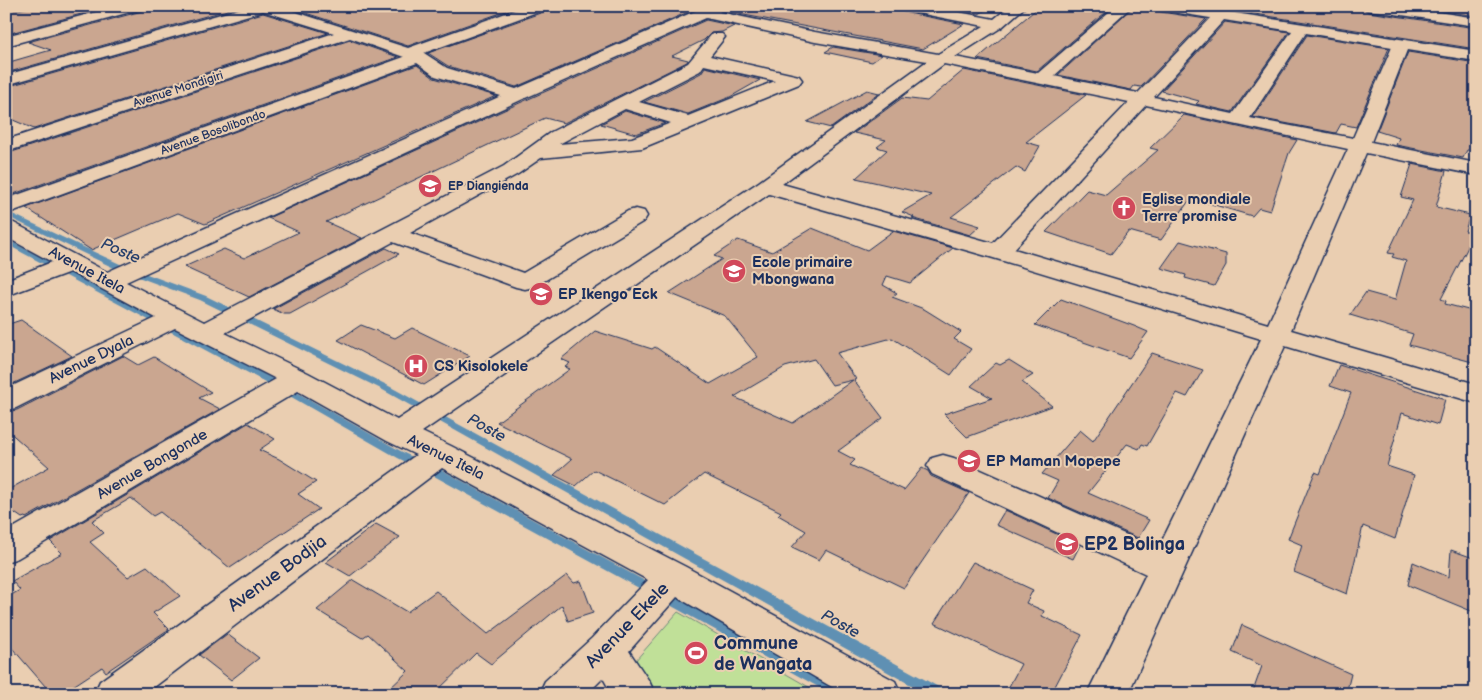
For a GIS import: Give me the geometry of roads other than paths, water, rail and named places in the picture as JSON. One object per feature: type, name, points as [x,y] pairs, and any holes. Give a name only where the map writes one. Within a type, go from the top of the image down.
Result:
[{"type":"street","points":[[6,41],[136,6]]},
{"type":"street","points":[[6,80],[262,6],[414,55],[440,72],[517,95]]},
{"type":"street","name":"Avenue Bosolibondo","points":[[6,208],[540,6]]},
{"type":"street","points":[[903,6],[997,24]]},
{"type":"street","points":[[398,434],[766,186],[941,59],[997,24],[1019,6]]},
{"type":"street","points":[[1041,79],[1125,6]]},
{"type":"street","points":[[1161,6],[1476,56]]},
{"type":"street","points":[[1369,6],[1476,22]]},
{"type":"street","points":[[488,8],[514,15]]},
{"type":"street","points":[[107,281],[517,95],[712,10],[815,37],[941,59],[1476,169]]},
{"type":"street","points":[[998,252],[1220,16]]},
{"type":"street","points":[[1238,121],[1301,29]]},
{"type":"street","name":"Avenue Mondigiri","points":[[6,146],[350,33]]},
{"type":"street","points":[[204,333],[511,170],[558,136],[694,67],[717,37]]},
{"type":"street","points":[[1107,694],[1277,335],[1361,144],[1401,45]]},
{"type":"street","points":[[536,152],[635,144],[793,80],[700,59]]},
{"type":"street","points":[[623,103],[690,122]]},
{"type":"street","points":[[766,186],[998,252],[1476,394]]},
{"type":"street","points":[[392,234],[524,282],[636,216]]},
{"type":"street","name":"Avenue Itela","points":[[6,228],[204,333],[298,378],[398,434],[440,453],[673,577],[881,694]]},
{"type":"street","points":[[6,290],[72,262]]},
{"type":"street","name":"Avenue Dyala","points":[[6,400],[176,318]]},
{"type":"street","name":"Avenue Bongonde","points":[[6,549],[298,378]]},
{"type":"street","name":"Avenue Bodjia","points":[[114,694],[440,453]]},
{"type":"street","points":[[943,466],[1166,568]]},
{"type":"street","name":"Avenue Ekele","points":[[559,694],[606,650],[673,577]]},
{"type":"street","points":[[606,650],[634,694]]},
{"type":"waterway","name":"Poste","points":[[6,213],[117,266],[203,298],[384,387],[939,694]]},
{"type":"waterway","points":[[6,241],[270,381],[402,456],[438,473],[652,590]]},
{"type":"waterway","points":[[663,596],[843,694]]},
{"type":"place","name":"EP Diangienda","points":[[430,186]]},
{"type":"place","name":"Eglise mondiale Terre promise","points":[[1124,208]]},
{"type":"place","name":"Ecole primaire Mbongwana","points":[[734,271]]},
{"type":"place","name":"EP Ikengo Eck","points":[[541,294]]},
{"type":"place","name":"CS Kisolokele","points":[[416,366]]},
{"type":"place","name":"EP Maman Mopepe","points":[[969,461]]},
{"type":"place","name":"EP2 Bolinga","points":[[1067,544]]},
{"type":"place","name":"Commune de Wangata","points":[[696,653]]}]
